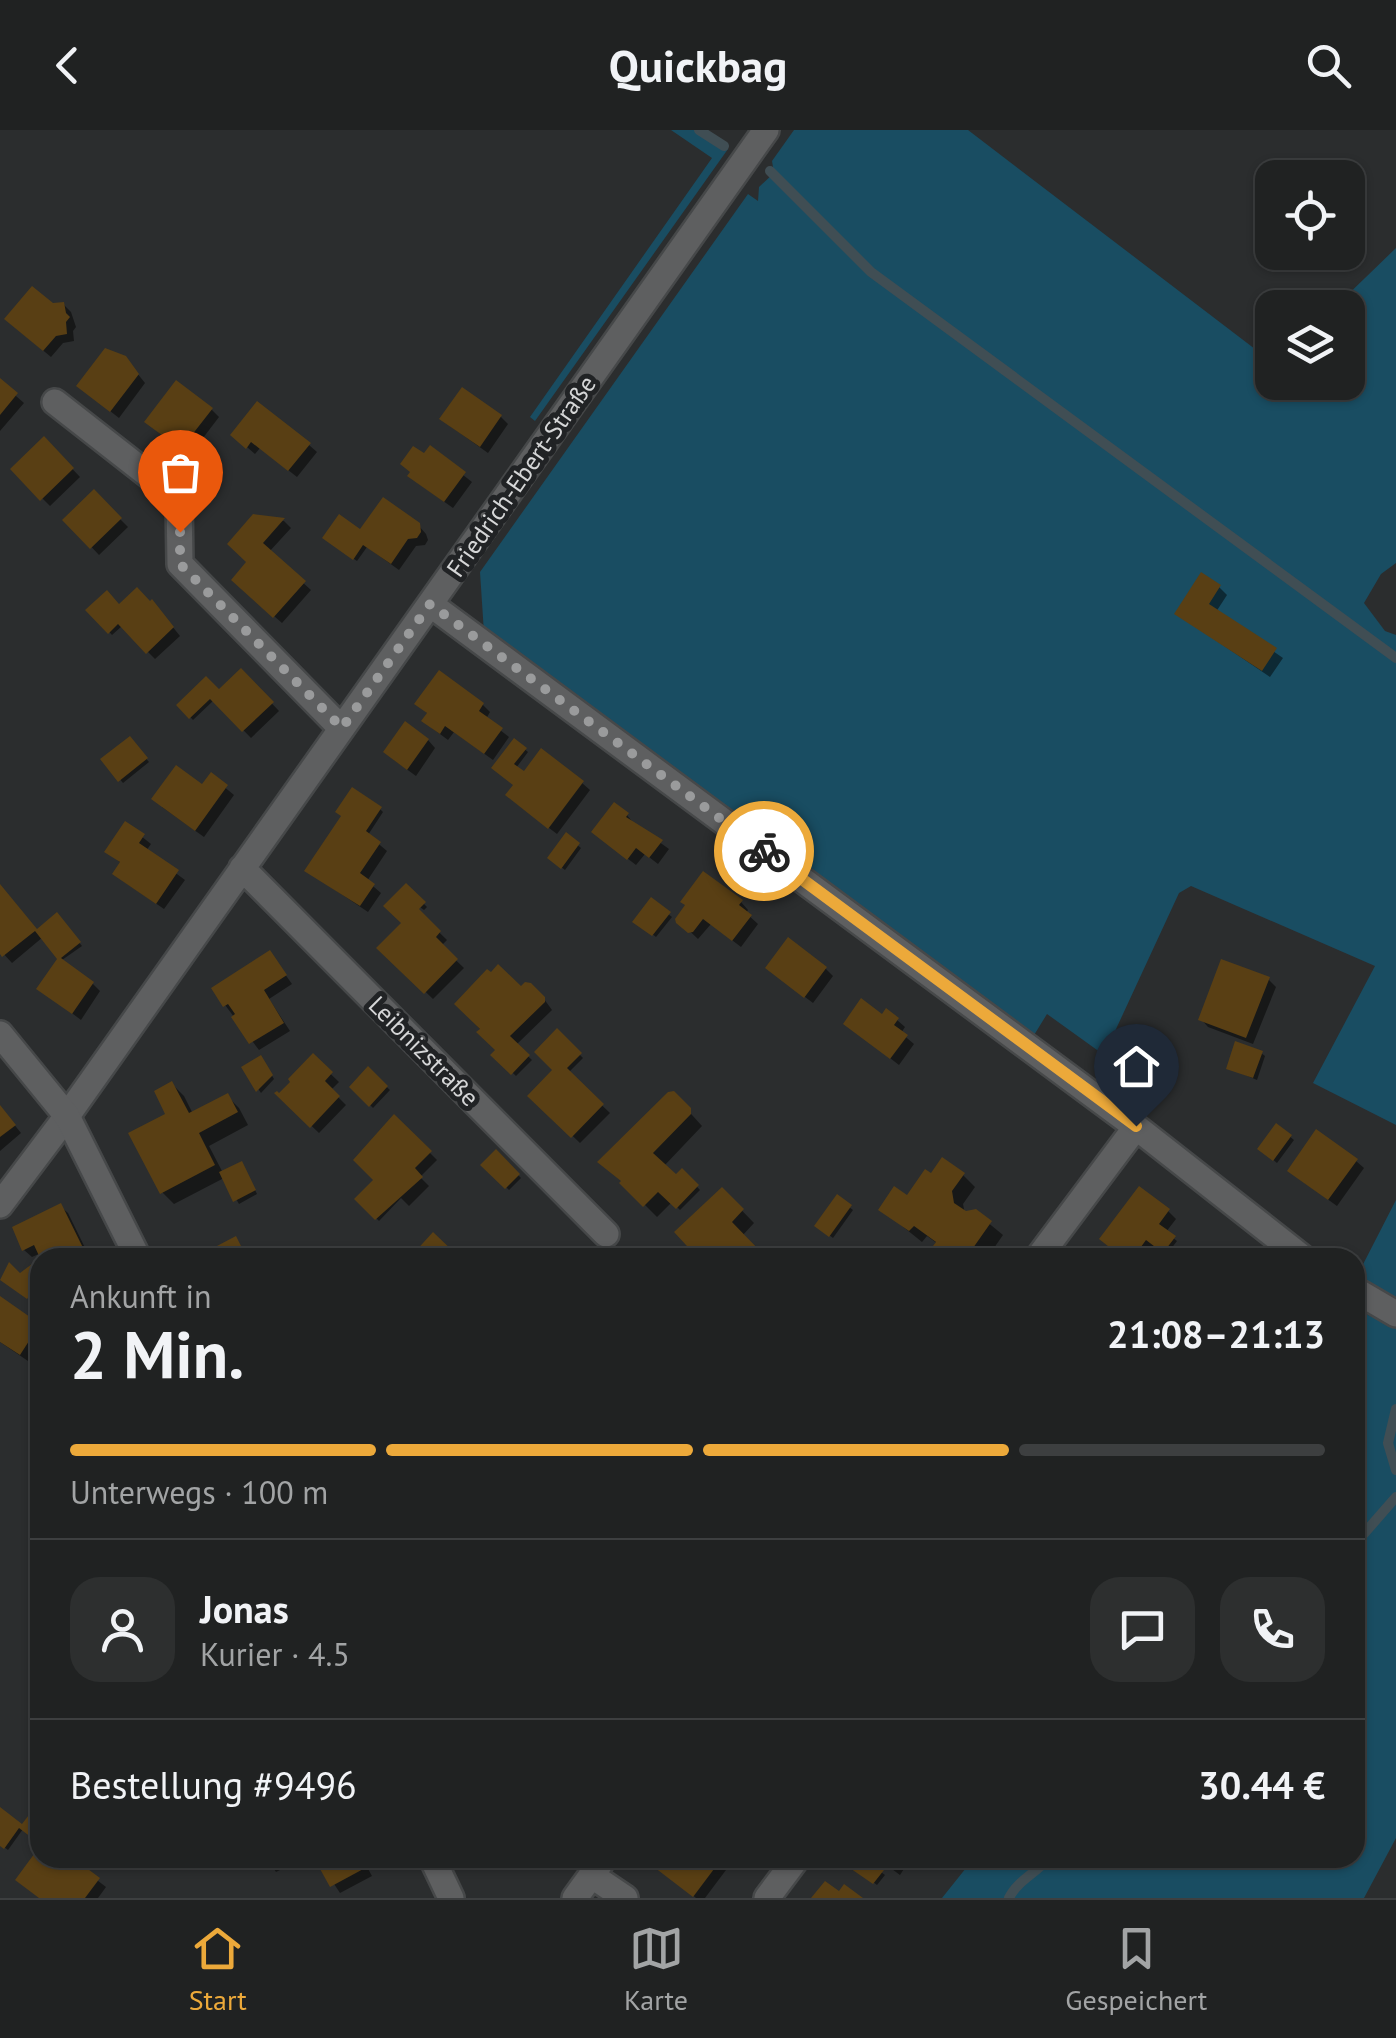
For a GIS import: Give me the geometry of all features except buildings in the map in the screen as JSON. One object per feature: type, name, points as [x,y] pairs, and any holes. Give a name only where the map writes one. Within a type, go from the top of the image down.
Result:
[{"type":"street","name":"Friedrich-Ebert-Straße","points":[[0,1205],[766,130]]},
{"type":"street","points":[[54,402],[179,499],[180,564],[342,728]]},
{"type":"street","points":[[430,604],[1136,1126],[1290,1248]]},
{"type":"street","name":"Leibnizstraße","points":[[242,868],[606,1234]]},
{"type":"street","points":[[0,1034],[67,1116],[133,1248]]},
{"type":"street","points":[[1045,1248],[1136,1126]]},
{"type":"street","points":[[1365,1296],[1396,1314]]},
{"type":"street","points":[[437,1868],[452,1898]]},
{"type":"street","points":[[575,1898],[597,1868]]},
{"type":"street","points":[[600,1868],[624,1898]]},
{"type":"street","points":[[767,1898],[790,1868]]},
{"type":"shaded area","points":[[671,130],[701,130],[728,149],[535,421],[530,417],[712,158]]},
{"type":"shaded area","points":[[794,130],[968,130],[1255,349],[1255,400],[1365,400],[1365,290],[1353,290],[1396,248],[1396,563],[1381,574],[1364,603],[1385,631],[1396,635],[1396,1125],[1313,1083],[1375,966],[1191,886],[1179,893],[1104,1055],[1047,1014],[1031,1040],[484,633],[480,572],[748,194],[758,201],[759,187],[774,173],[772,161]]},
{"type":"shaded area","points":[[1396,1200],[1396,1307],[1365,1287],[1365,1260]]},
{"type":"shaded area","points":[[1365,1314],[1396,1326],[1396,1838],[1364,1898],[942,1898],[966,1868],[1365,1868]]},
{"type":"waterway","points":[[699,130],[724,146]]},
{"type":"waterway","points":[[770,171],[871,272],[1396,658]]},
{"type":"waterway","points":[[1396,1409],[1388,1443],[1396,1470]]},
{"type":"waterway","points":[[1365,1533],[1396,1497]]},
{"type":"waterway","points":[[1009,1898],[1038,1868]]},
{"type":"way so far","points":[[180,532],[180,564],[342,728],[430,604],[764,851]]},
{"type":"route","points":[[764,851],[1136,1126]]}]
